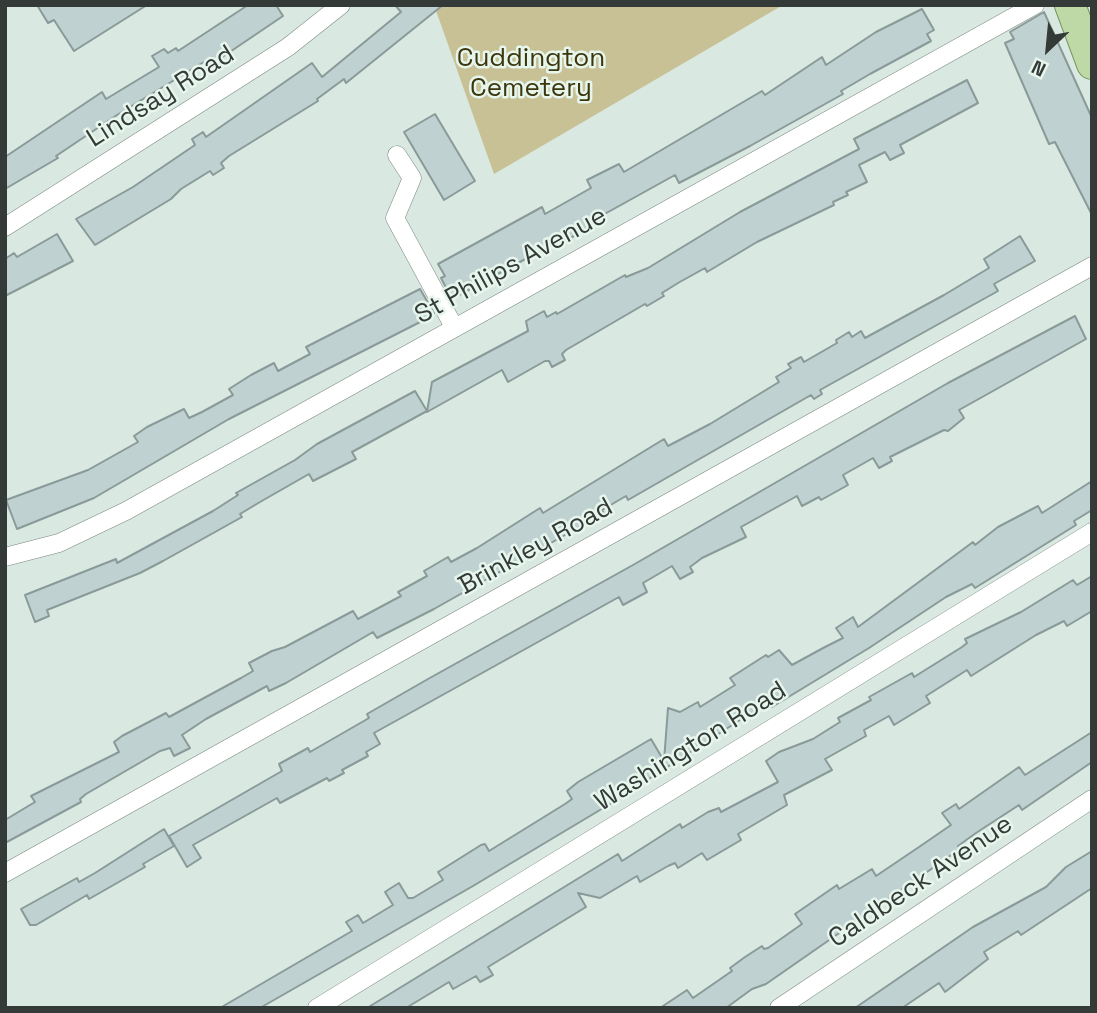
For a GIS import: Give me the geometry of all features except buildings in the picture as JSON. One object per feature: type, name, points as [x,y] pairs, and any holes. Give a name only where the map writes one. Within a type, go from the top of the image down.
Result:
[{"type":"main road","points":[[1070,5],[1092,64]]},
{"type":"street","name":"Lindsay Road","points":[[5,227],[297,41],[341,5]]},
{"type":"street","name":"St Philips Avenue","points":[[5,557],[59,543],[126,512],[1035,5]]},
{"type":"street","points":[[397,155],[412,178],[395,218],[454,327]]},
{"type":"street","name":"Brinkley Road","points":[[5,873],[1092,266]]},
{"type":"street","name":"Washington Road","points":[[317,1008],[1092,532]]},
{"type":"street","name":"Caldbeck Avenue","points":[[779,1008],[1092,799]]},
{"type":"green space","name":"Cuddington Cemetery","points":[[434,5],[783,5],[494,174]]}]
